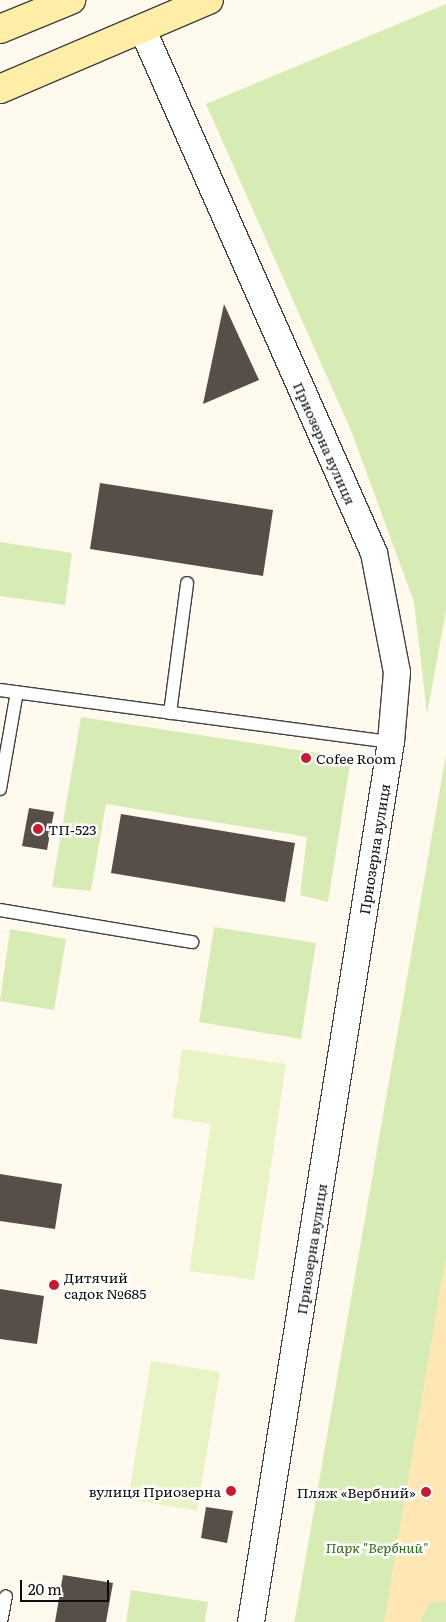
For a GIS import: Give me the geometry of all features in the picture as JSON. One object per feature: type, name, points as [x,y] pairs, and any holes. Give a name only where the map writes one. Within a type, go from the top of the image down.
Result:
[{"type":"main road","points":[[0,29],[71,0]]},
{"type":"main road","points":[[0,89],[209,0]]},
{"type":"street","name":"Приозерна вулиця","points":[[142,28],[374,554],[396,672],[392,742],[251,1622]]},
{"type":"lane","points":[[170,713],[187,583]]},
{"type":"lane","points":[[0,690],[392,742]]},
{"type":"lane","points":[[0,789],[17,692]]},
{"type":"lane","points":[[0,910],[192,942]]},
{"type":"lane","points":[[1,1622],[6,1596]]},
{"type":"green space","points":[[446,4],[446,611],[427,714],[414,602],[352,433],[206,104]]},
{"type":"green space","points":[[0,542],[72,553],[65,605],[0,596]]},
{"type":"green space","points":[[81,717],[351,758],[328,902],[300,895],[307,837],[106,804],[91,891],[52,887]]},
{"type":"green space","name":"Парк \"Вербний\"","points":[[446,755],[446,1622],[294,1622],[296,1613]]},
{"type":"green space","points":[[214,927],[316,943],[301,1039],[199,1022]]},
{"type":"green space","points":[[10,929],[66,939],[54,1010],[0,1001]]},
{"type":"green space","points":[[182,1049],[286,1064],[254,1280],[189,1271],[211,1124],[172,1118]]},
{"type":"green space","points":[[151,1361],[220,1372],[197,1511],[128,1499]]},
{"type":"green space","points":[[131,1590],[208,1602],[205,1622],[126,1622]]},
{"type":"sand","name":"Пляж «Вербний»","points":[[446,1256],[446,1601],[429,1603],[420,1622],[384,1622]]},
{"type":"building","points":[[224,304],[259,380],[203,404]]},
{"type":"building","points":[[100,483],[273,510],[263,576],[90,549]]},
{"type":"building","name":"ТП-523","points":[[29,808],[54,812],[47,850],[22,846]]},
{"type":"building","points":[[121,814],[295,843],[285,902],[111,873]]},
{"type":"building","points":[[0,1174],[62,1184],[55,1229],[0,1221]]},
{"type":"building","points":[[0,1289],[44,1296],[37,1344],[0,1339]]},
{"type":"building","points":[[206,1507],[233,1511],[227,1543],[201,1538]]},
{"type":"building","points":[[63,1575],[113,1583],[106,1622],[55,1622]]},
{"type":"place","name":"Cofee Room","points":[[306,758]]},
{"type":"place","name":"ТП-523","points":[[38,829]]},
{"type":"place","name":"Дитячий садок №685","points":[[54,1285]]},
{"type":"place","name":"вулиця Приозерна","points":[[231,1491]]},
{"type":"place","name":"Пляж «Вербний»","points":[[426,1492]]}]
